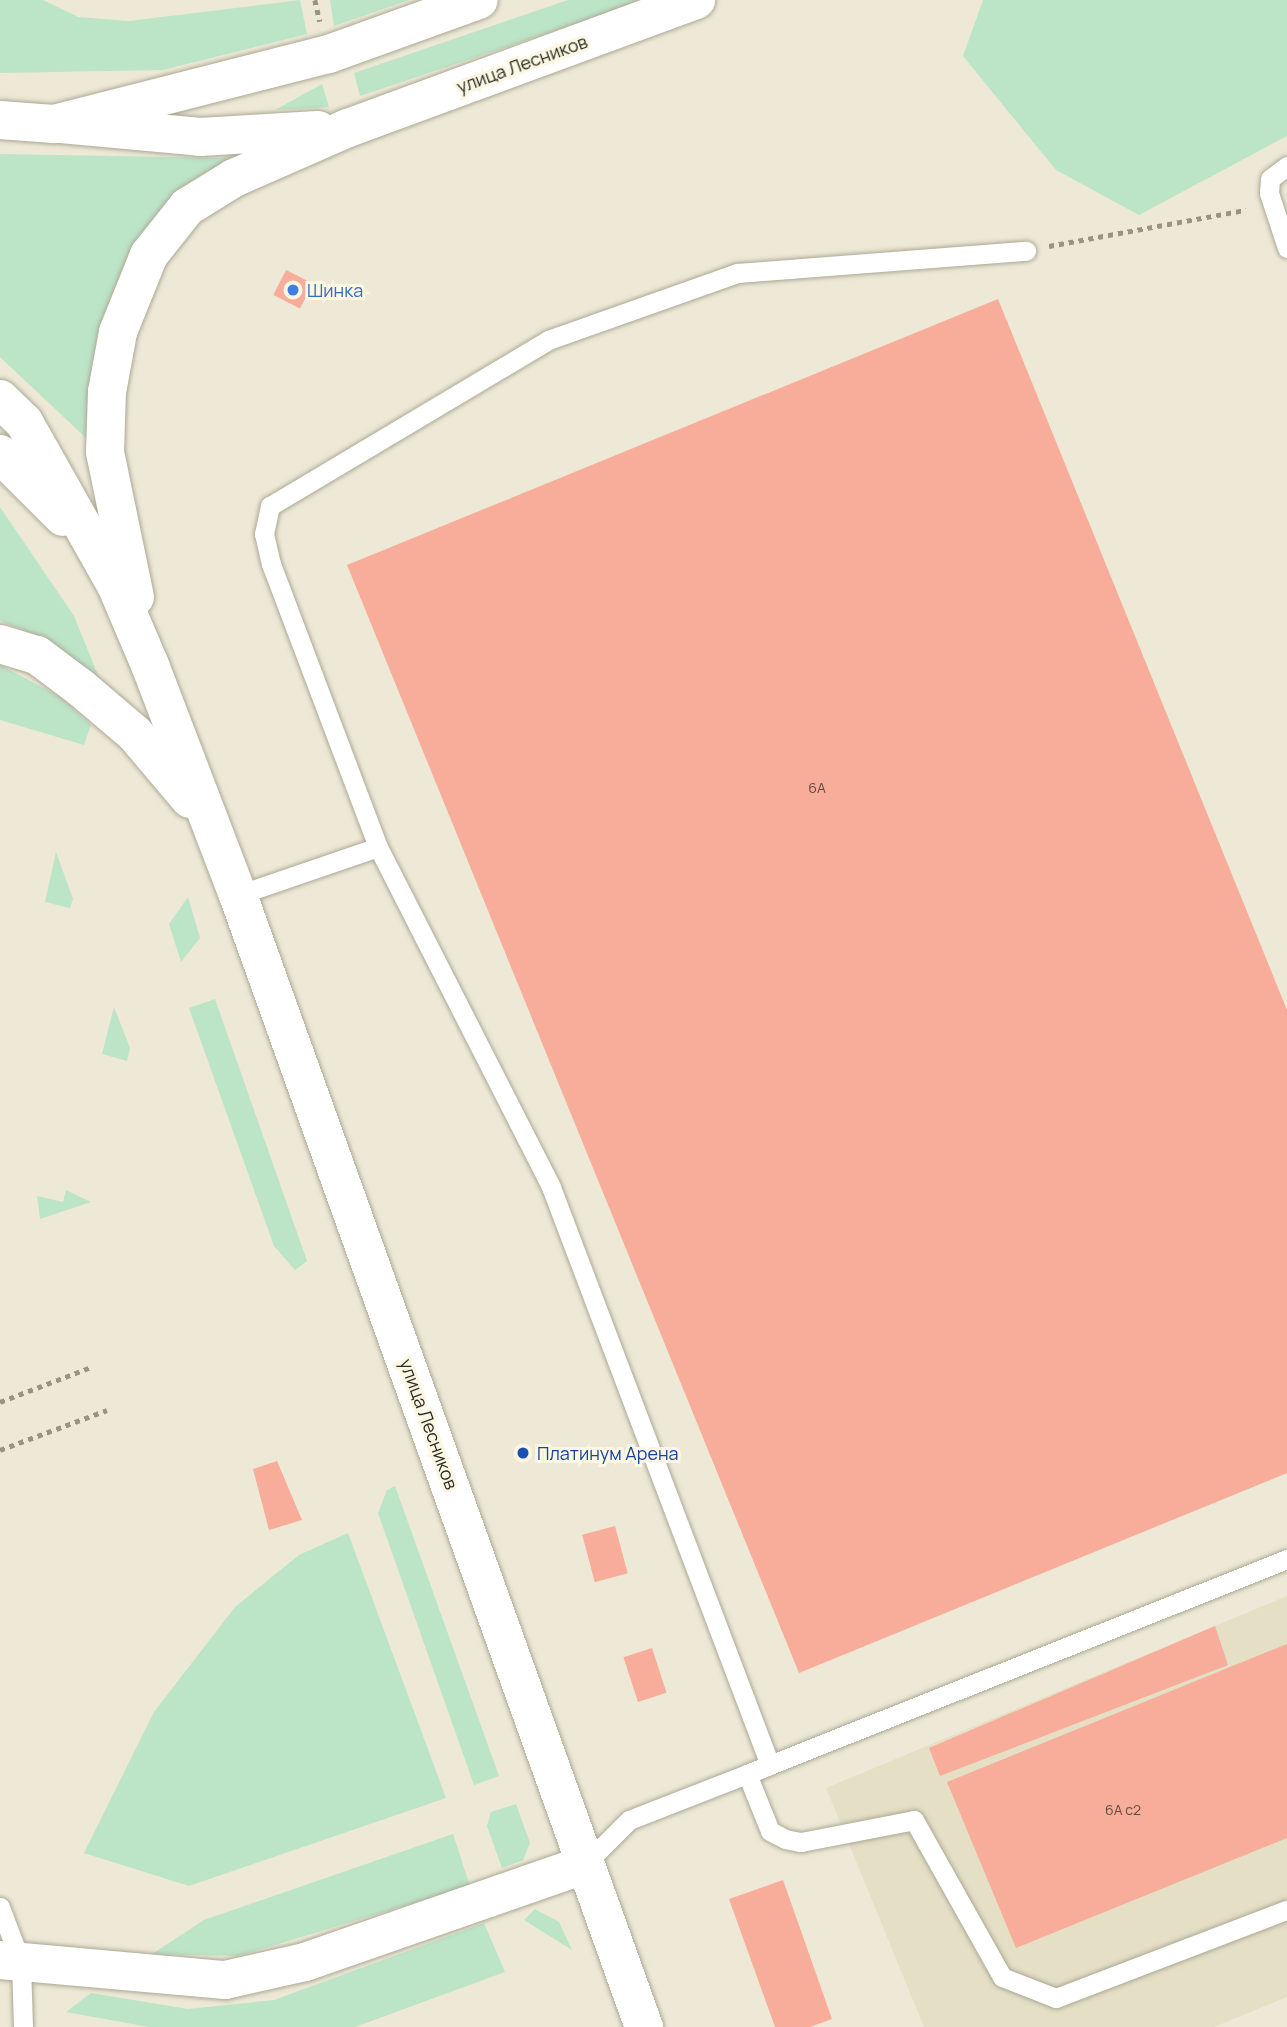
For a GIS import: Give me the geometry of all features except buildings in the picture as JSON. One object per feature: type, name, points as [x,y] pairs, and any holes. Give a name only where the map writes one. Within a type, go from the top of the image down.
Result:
[{"type":"street","points":[[54,124],[329,54],[479,0]]},
{"type":"street","name":"улица Лесников","points":[[348,128],[696,0]]},
{"type":"street","points":[[0,120],[201,137],[348,128]]},
{"type":"street","points":[[149,665],[105,452],[118,332],[149,255],[187,208],[234,178],[348,128]]},
{"type":"street","points":[[0,399],[24,422],[116,585],[149,665]]},
{"type":"street","points":[[0,454],[88,538]]},
{"type":"street","points":[[0,644],[37,655],[81,688],[135,734],[211,823]]},
{"type":"street","name":"улица Лесников","points":[[149,665],[238,895],[644,2027]]},
{"type":"street","points":[[11,1961],[225,1980],[305,1962],[584,1865]]},
{"type":"lane","points":[[1287,166],[1270,179],[1276,219],[1287,248]]},
{"type":"lane","points":[[770,1765],[551,1187],[379,847],[271,564],[264,534],[270,506],[548,341],[737,273],[1026,251]]},
{"type":"lane","points":[[238,895],[379,847]]},
{"type":"lane","points":[[584,1865],[629,1821],[1287,1559]]},
{"type":"lane","points":[[747,1774],[769,1831],[785,1839],[801,1842],[914,1821],[1002,1977],[1056,1998],[1287,1910]]},
{"type":"lane","points":[[0,1906],[23,2027]]},
{"type":"path","points":[[1026,251],[1239,207],[1276,219]]},
{"type":"path","points":[[0,1402],[91,1367]]},
{"type":"path","points":[[0,1450],[107,1410]]},
{"type":"shaded area","points":[[1287,1596],[1287,1997],[1214,2027],[924,2027],[826,1788]]},
{"type":"green space","points":[[0,0],[43,0],[78,17],[129,21],[300,0],[307,34],[163,70],[0,73]]},
{"type":"green space","points":[[330,0],[409,0],[334,26]]},
{"type":"green space","points":[[568,0],[646,0],[360,96],[354,73]]},
{"type":"green space","points":[[983,0],[1287,0],[1287,136],[1139,215],[1056,170],[963,56]]},
{"type":"green space","points":[[322,84],[329,107],[275,110]]},
{"type":"green space","points":[[0,154],[230,158],[231,168],[202,180],[91,385],[86,438],[0,357]]},
{"type":"green space","points":[[0,507],[74,616],[100,680],[44,638],[0,621]]},
{"type":"green space","points":[[0,665],[59,696],[91,725],[84,745],[0,720]]},
{"type":"green space","points":[[56,852],[73,899],[70,908],[45,902]]},
{"type":"green space","points":[[188,897],[200,938],[181,962],[169,924]]},
{"type":"green space","points":[[215,999],[307,1261],[295,1270],[274,1246],[189,1008]]},
{"type":"green space","points":[[114,1007],[130,1048],[127,1061],[102,1054]]},
{"type":"green space","points":[[66,1190],[91,1202],[40,1219],[37,1196],[63,1202]]},
{"type":"green space","points":[[395,1486],[499,1776],[474,1785],[378,1513],[387,1490]]},
{"type":"green space","points":[[348,1533],[446,1798],[189,1886],[84,1853],[154,1712],[235,1607],[299,1555]]},
{"type":"green space","points":[[516,1804],[530,1843],[523,1860],[502,1868],[487,1826],[491,1812]]},
{"type":"green space","points":[[453,1834],[470,1886],[238,1956],[152,1954],[204,1920]]},
{"type":"green space","points":[[535,1909],[559,1922],[572,1950],[524,1920]]},
{"type":"green space","points":[[484,1923],[505,1972],[355,2027],[149,2027],[66,2012],[91,1993],[188,2009],[274,2000]]},
{"type":"place","name":"Шинка","points":[[293,290]]},
{"type":"place","name":"Платинум Арена","points":[[523,1453]]}]
